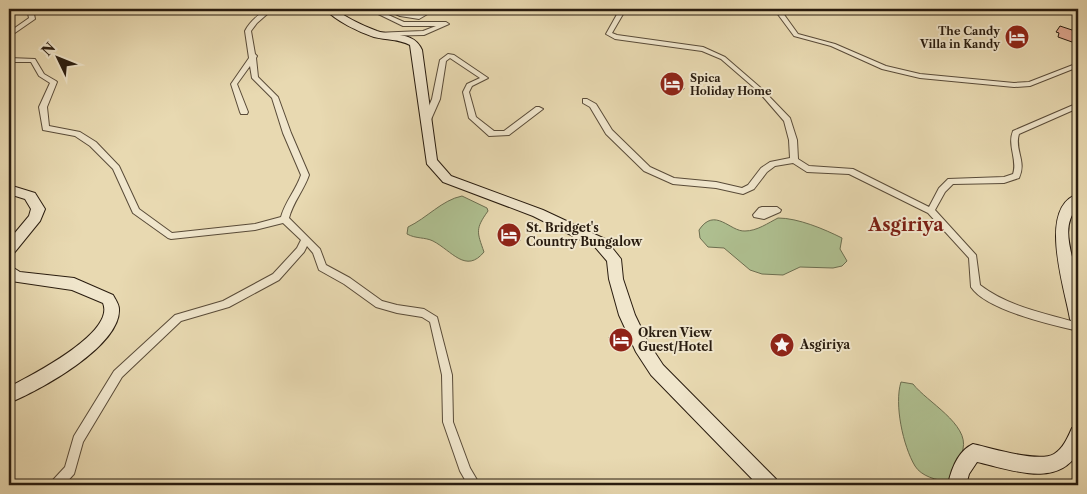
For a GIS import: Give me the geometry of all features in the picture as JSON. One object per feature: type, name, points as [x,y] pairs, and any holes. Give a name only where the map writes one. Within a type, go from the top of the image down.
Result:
[{"type":"street","points":[[30,9],[32,19]]},
{"type":"street","points":[[270,9],[248,30],[254,56],[255,78],[275,97],[305,175],[302,186],[286,210],[285,218],[317,251],[322,267],[347,281],[379,304],[424,313],[434,320],[447,375],[448,422],[466,471],[474,485]]},
{"type":"street","points":[[330,9],[346,20],[376,34],[414,42],[417,50],[431,161],[447,179],[538,213],[600,243],[614,259],[616,279],[627,315],[642,347],[657,370],[770,485]]},
{"type":"street","points":[[371,9],[390,20],[403,24],[446,24],[424,33],[376,34]]},
{"type":"street","points":[[386,9],[418,18],[433,9]]},
{"type":"street","points":[[623,9],[609,34],[614,37],[703,49],[723,58],[760,90],[788,120],[793,140],[794,160]]},
{"type":"street","points":[[777,9],[796,35],[833,45],[884,68],[920,76],[1014,85],[1030,84],[1078,65]]},
{"type":"street","points":[[9,26],[32,19]]},
{"type":"street","points":[[9,35],[32,19]]},
{"type":"street","points":[[244,112],[234,84],[254,56]]},
{"type":"street","points":[[426,122],[436,99],[443,60],[448,56],[452,56],[485,78],[469,85],[466,92],[473,118],[492,134],[506,133],[539,109]]},
{"type":"street","points":[[9,60],[33,60],[41,75],[54,82],[43,107],[46,128],[77,134],[94,144],[116,168],[136,211],[171,236],[255,227],[285,218]]},
{"type":"street","points":[[585,100],[593,106],[609,132],[641,164],[647,169],[673,181],[716,185],[743,191],[751,188],[764,170],[773,164],[794,160],[807,169],[850,171],[931,211],[973,257],[976,286],[983,293],[1001,304],[1078,327]]},
{"type":"street","points":[[931,211],[942,190],[951,180],[1004,180],[1016,176],[1019,167],[1014,142],[1016,134],[1078,105]]},
{"type":"street","points":[[9,189],[30,196],[38,209],[35,218],[9,249]]},
{"type":"street","points":[[1078,199],[1066,212],[1061,236],[1078,319]]},
{"type":"street","points":[[56,485],[70,470],[78,440],[118,374],[178,318],[226,304],[276,277],[301,250],[305,240]]},
{"type":"street","points":[[9,271],[16,277],[74,284],[108,299],[112,309],[108,325],[85,349],[52,372],[9,395]]},
{"type":"street","points":[[957,485],[961,470],[973,453],[1041,465],[1057,462],[1069,452],[1078,434]]},
{"type":"green space","points":[[462,196],[487,208],[488,211],[478,231],[484,252],[477,258],[465,261],[433,241],[407,234],[408,227],[441,205]]},
{"type":"green space","points":[[778,218],[802,222],[842,238],[840,249],[847,261],[842,266],[833,268],[800,267],[783,275],[762,274],[750,270],[724,248],[708,247],[700,238],[699,230],[705,223],[711,220],[717,220],[739,230],[749,231]]},
{"type":"green space","points":[[901,382],[913,384],[954,422],[960,431],[963,449],[959,462],[949,481],[925,475],[918,470],[911,458],[903,436],[899,413]]},
{"type":"building","points":[[1060,26],[1078,32],[1078,40],[1074,39],[1072,42],[1058,37],[1059,33],[1056,32]]},
{"type":"building","name":"Spica Holiday Home","points":[[679,78],[684,89],[666,92],[661,80]]},
{"type":"building","name":"St. Bridget's Country Bungalow","points":[[507,228],[518,236],[520,241],[510,242],[499,234]]},
{"type":"building","name":"Okren View Guest/Hotel","points":[[625,333],[630,343],[614,347],[609,337]]},
{"type":"place","name":"The Candy Villa in Kandy","points":[[1017,37]]},
{"type":"place","name":"Spica Holiday Home","points":[[672,84]]},
{"type":"place","name":"St. Bridget's Country Bungalow","points":[[509,235]]},
{"type":"place","name":"Okren View Guest/Hotel","points":[[621,340]]},
{"type":"place","name":"Asgiriya","points":[[782,345]]},
{"type":"district","name":"Asgiriya","points":[[906,225]]}]
